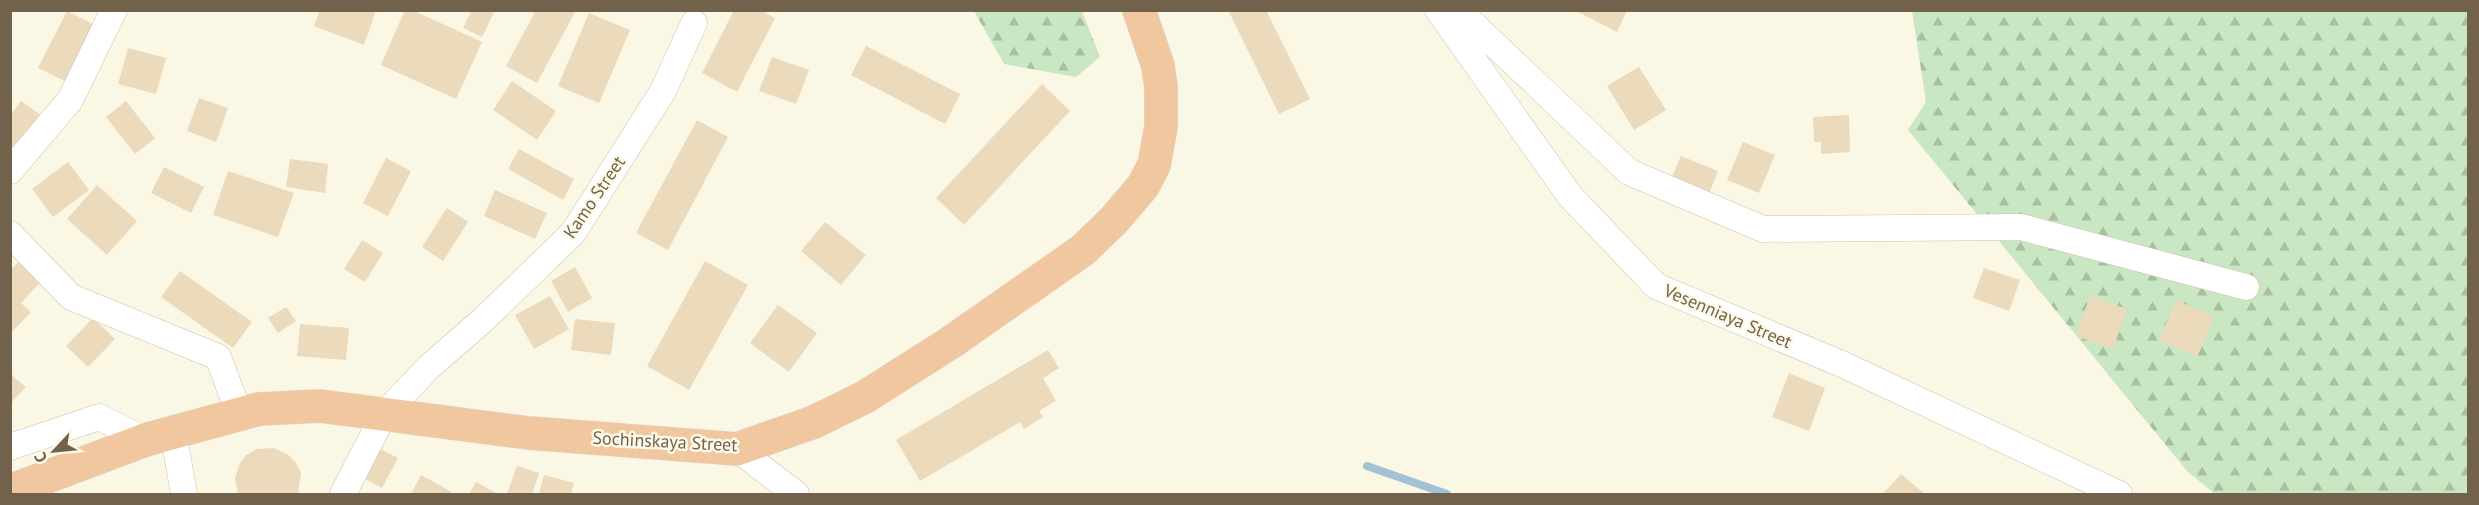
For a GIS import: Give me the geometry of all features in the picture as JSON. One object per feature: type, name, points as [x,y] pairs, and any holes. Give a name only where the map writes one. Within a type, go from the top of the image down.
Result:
[{"type":"highway","name":"Sochinskaya Street","points":[[10,491],[47,474],[159,436],[259,409],[320,406],[529,434],[737,449],[814,422],[865,398],[950,343],[1073,256],[1114,220],[1143,186],[1154,165],[1161,127],[1161,87],[1158,66],[1139,10]]},
{"type":"street","points":[[10,171],[70,100],[114,10]]},
{"type":"street","name":"Vesenniaya Street","points":[[1438,10],[1570,196],[1656,286],[1844,365],[2119,495]]},
{"type":"street","points":[[1458,10],[1629,172],[1763,229],[2021,227],[2246,287]]},
{"type":"street","name":"Kamo Street","points":[[343,495],[384,414],[429,367],[484,320],[573,234],[663,91],[694,23]]},
{"type":"street","points":[[10,234],[71,297],[218,357],[239,413]]},
{"type":"street","points":[[10,447],[99,417],[159,436],[184,495]]},
{"type":"street","points":[[737,449],[796,495]]},
{"type":"green space","points":[[974,11],[1082,11],[1100,57],[1076,77],[1004,64]]},
{"type":"green space","points":[[1912,11],[2468,11],[2468,494],[2215,494],[2187,471],[1908,130],[1926,102]]},
{"type":"building","points":[[320,10],[376,10],[364,45],[314,26]]},
{"type":"building","points":[[405,10],[412,10],[482,42],[456,99],[381,65]]},
{"type":"building","points":[[472,10],[495,10],[482,37],[463,28]]},
{"type":"building","points":[[536,10],[576,10],[537,83],[506,66]]},
{"type":"building","points":[[734,10],[760,10],[775,18],[737,92],[702,73]]},
{"type":"building","points":[[1228,10],[1266,10],[1310,99],[1279,114]]},
{"type":"building","points":[[1574,10],[1627,10],[1617,32]]},
{"type":"building","points":[[67,11],[111,33],[83,90],[38,68]]},
{"type":"building","points":[[589,13],[630,30],[599,103],[558,86]]},
{"type":"building","points":[[866,46],[960,94],[945,124],[851,75]]},
{"type":"building","points":[[128,48],[166,58],[156,94],[118,84]]},
{"type":"building","points":[[772,57],[809,70],[796,104],[759,91]]},
{"type":"building","points":[[1639,67],[1666,110],[1634,130],[1607,86]]},
{"type":"building","points":[[512,81],[556,111],[537,140],[493,110]]},
{"type":"building","points":[[1042,84],[1070,111],[964,225],[936,198]]},
{"type":"building","points":[[199,98],[228,108],[216,142],[187,131]]},
{"type":"building","points":[[21,101],[49,121],[25,156],[10,145],[10,116]]},
{"type":"building","points":[[126,101],[155,138],[135,154],[106,117]]},
{"type":"building","points":[[1849,115],[1850,152],[1821,154],[1821,142],[1814,142],[1813,117]]},
{"type":"building","points":[[697,120],[728,137],[668,250],[636,233]]},
{"type":"building","points":[[1743,142],[1775,155],[1759,193],[1727,180]]},
{"type":"building","points":[[519,149],[574,179],[563,200],[508,169]]},
{"type":"building","points":[[1681,156],[1718,171],[1709,194],[1671,179]]},
{"type":"building","points":[[386,158],[411,171],[388,216],[363,203]]},
{"type":"building","points":[[290,159],[328,164],[325,193],[286,187]]},
{"type":"building","points":[[68,162],[89,190],[53,217],[32,189]]},
{"type":"building","points":[[164,167],[204,187],[191,213],[151,193]]},
{"type":"building","points":[[228,171],[294,193],[278,237],[213,215]]},
{"type":"building","points":[[97,185],[137,221],[107,255],[67,219]]},
{"type":"building","points":[[495,190],[547,213],[535,239],[484,216]]},
{"type":"building","points":[[447,208],[468,222],[443,261],[422,247]]},
{"type":"building","points":[[825,222],[866,255],[841,285],[801,251]]},
{"type":"building","points":[[362,240],[383,253],[365,282],[344,269]]},
{"type":"building","points":[[22,258],[44,278],[21,303],[31,312],[10,334],[10,271]]},
{"type":"building","points":[[705,261],[748,285],[689,390],[647,366]]},
{"type":"building","points":[[575,267],[592,298],[568,312],[551,281]]},
{"type":"building","points":[[1984,268],[2020,280],[2009,311],[1973,298]]},
{"type":"building","points":[[180,271],[252,322],[233,348],[161,297]]},
{"type":"building","points":[[550,296],[569,329],[534,349],[515,315]]},
{"type":"building","points":[[2090,296],[2127,309],[2113,349],[2076,336]]},
{"type":"building","points":[[2176,300],[2214,317],[2197,357],[2159,340]]},
{"type":"building","points":[[778,305],[817,333],[789,372],[750,343]]},
{"type":"building","points":[[286,307],[296,321],[278,333],[268,318]]},
{"type":"building","points":[[93,318],[115,339],[88,367],[66,346]]},
{"type":"building","points":[[575,319],[615,323],[611,355],[571,350]]},
{"type":"building","points":[[300,324],[349,328],[346,360],[297,356]]},
{"type":"building","points":[[1048,350],[1059,368],[1043,378],[1056,401],[1039,411],[1043,417],[1024,429],[1020,422],[920,481],[896,440]]},
{"type":"building","points":[[1789,373],[1825,388],[1809,431],[1772,417]]},
{"type":"building","points":[[10,374],[26,387],[10,404]]},
{"type":"building","points":[[274,448],[287,454],[296,463],[301,473],[298,494],[238,494],[235,478],[240,463],[246,455],[257,449]]},
{"type":"building","points":[[380,449],[398,458],[382,488],[365,479]]},
{"type":"building","points":[[517,466],[539,473],[532,494],[507,494]]},
{"type":"building","points":[[1901,474],[1925,494],[1883,494]]},
{"type":"building","points":[[421,475],[452,492],[450,494],[411,494]]},
{"type":"building","points":[[544,475],[574,483],[571,494],[539,494]]},
{"type":"building","points":[[476,482],[498,494],[469,494]]},
{"type":"waterway","points":[[1367,466],[1447,494]]}]
